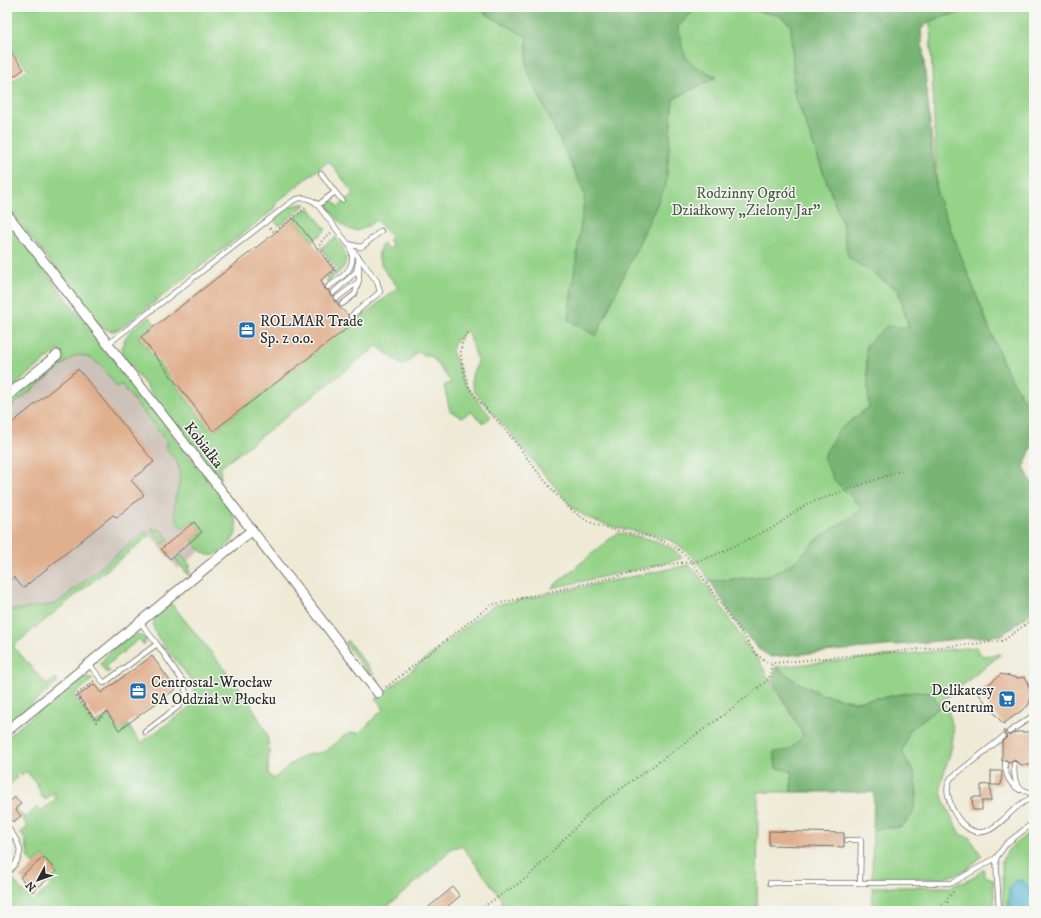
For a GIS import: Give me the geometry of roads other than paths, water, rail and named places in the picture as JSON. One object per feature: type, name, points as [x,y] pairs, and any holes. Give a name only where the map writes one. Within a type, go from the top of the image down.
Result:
[{"type":"street","name":"Kobiałka","points":[[7,214],[378,694]]},
{"type":"street","points":[[7,396],[57,355]]},
{"type":"street","points":[[7,731],[252,530]]},
{"type":"lane","points":[[321,173],[342,200]]},
{"type":"lane","points":[[318,205],[335,192]]},
{"type":"lane","points":[[108,344],[294,199],[311,199],[318,205],[377,281],[380,292],[351,316]]},
{"type":"lane","points":[[349,244],[360,247],[363,246],[381,231]]},
{"type":"lane","points":[[328,287],[346,274],[351,267],[353,256],[349,244]]},
{"type":"lane","points":[[333,293],[353,277],[359,258]]},
{"type":"lane","points":[[342,304],[355,294],[360,275],[358,264]]},
{"type":"lane","points":[[338,298],[358,283]]},
{"type":"lane","points":[[140,622],[184,683],[186,695],[179,706],[145,732]]},
{"type":"lane","points":[[89,664],[104,683],[156,644]]},
{"type":"lane","points":[[1012,731],[1034,715]]},
{"type":"lane","points":[[1002,737],[951,778],[947,784],[947,789],[954,811],[964,826],[979,832],[986,831],[1034,795]]},
{"type":"lane","points":[[1005,763],[1005,770],[1014,787],[1034,795]]},
{"type":"lane","points":[[1014,764],[1016,783],[1021,790]]},
{"type":"lane","points":[[770,883],[952,883],[996,858],[1006,844],[1034,822]]},
{"type":"lane","points":[[7,827],[16,838],[20,846],[21,853],[18,860],[7,873]]},
{"type":"lane","points":[[847,840],[861,840],[860,882]]},
{"type":"lane","points":[[996,858],[999,911]]},
{"type":"water","points":[[1021,880],[1028,886],[1032,893],[1034,911],[1008,911],[1009,888],[1014,881]]},
{"type":"place","name":"ROLMAR Trade Sp. z o.o.","points":[[247,330]]},
{"type":"place","name":"Centrostal-Wrocław SA Oddział w Płocku","points":[[138,691]]},
{"type":"place","name":"Delikatesy Centrum","points":[[1007,699]]},
{"type":"park label","name":"Rodzinny Ogród Działkowy „Zielony Jar”","points":[[746,202]]}]
